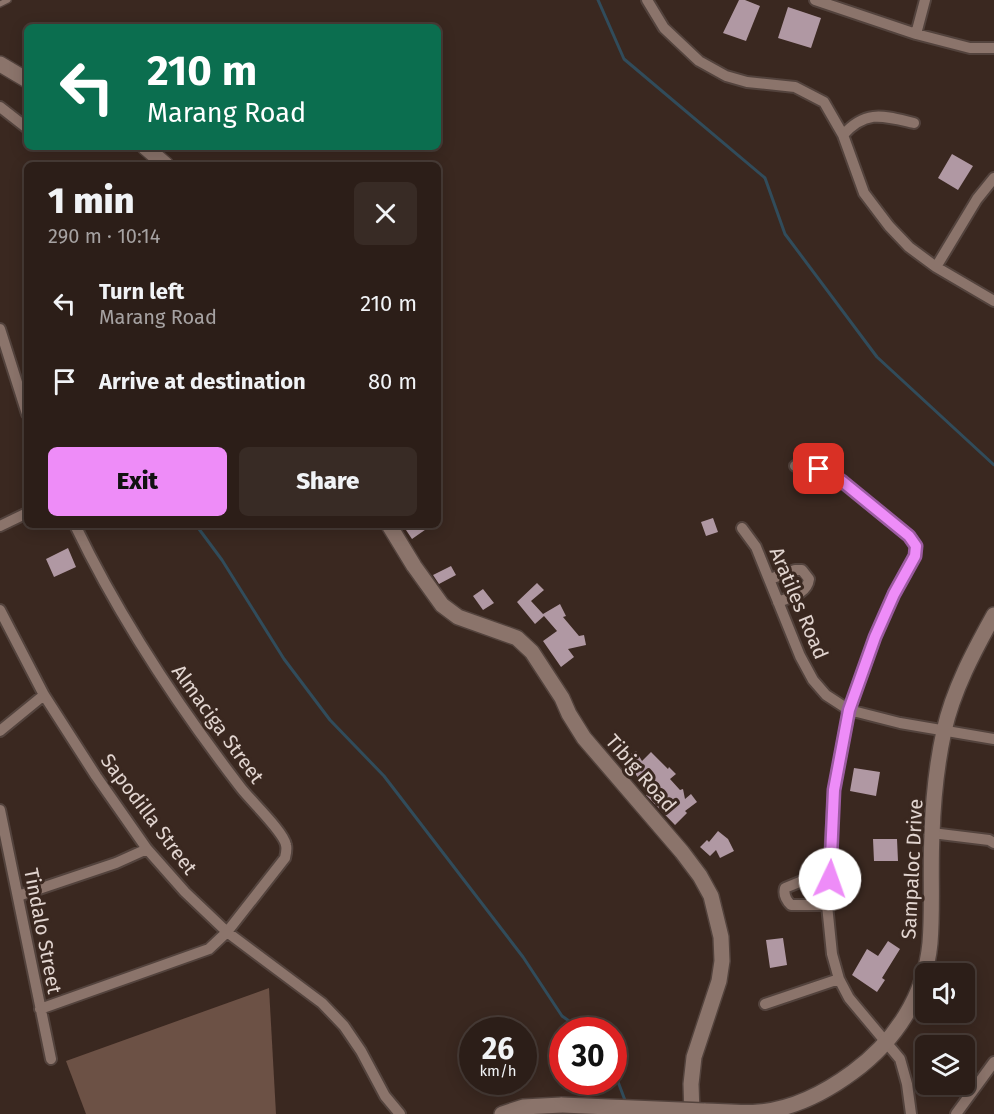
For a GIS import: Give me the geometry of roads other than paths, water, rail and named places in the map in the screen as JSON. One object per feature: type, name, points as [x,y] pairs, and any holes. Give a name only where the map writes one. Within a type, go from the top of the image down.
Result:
[{"type":"street","points":[[647,0],[664,28],[699,61],[726,76],[747,82],[795,87],[824,102],[843,135],[864,193],[877,212],[909,248],[936,267],[994,301]]},
{"type":"street","points":[[815,0],[916,34],[970,48],[994,48]]},
{"type":"street","points":[[916,34],[925,0]]},
{"type":"street","points":[[0,64],[24,78]]},
{"type":"street","points":[[0,107],[24,126]]},
{"type":"street","points":[[843,135],[852,125],[864,118],[883,116],[914,123]]},
{"type":"street","points":[[148,150],[162,162]]},
{"type":"street","points":[[936,267],[977,199],[994,178]]},
{"type":"street","points":[[0,329],[24,405]]},
{"type":"street","points":[[795,466],[819,469],[833,475],[909,536],[916,546],[915,556],[894,594],[875,637],[849,710],[834,790],[827,905],[832,954],[839,979],[849,998],[900,1059],[907,1084],[910,1114]]},
{"type":"street","points":[[0,526],[24,514]]},
{"type":"street","name":"Almaciga Street","points":[[40,1009],[209,949],[227,932],[285,858],[287,846],[282,835],[253,803],[198,732],[160,675],[113,596],[77,528]]},
{"type":"street","name":"Tibig Road","points":[[391,528],[442,605],[458,617],[517,638],[532,652],[562,698],[584,738],[682,852],[700,876],[711,896],[721,936],[722,961],[719,981],[694,1057],[691,1084],[698,1112]]},
{"type":"street","name":"Aratiles Road","points":[[742,528],[756,548],[800,656],[813,680],[826,695],[849,710],[900,723],[994,739]]},
{"type":"street","points":[[770,579],[795,570],[802,570],[809,579],[804,591],[778,602]]},
{"type":"street","name":"Sapodilla Street","points":[[0,610],[44,695],[96,776],[147,849],[185,892],[227,932],[322,1003],[350,1035],[385,1096],[400,1114]]},
{"type":"street","name":"Sampaloc Drive","points":[[502,1114],[523,1107],[562,1105],[698,1112],[758,1112],[795,1104],[834,1086],[867,1062],[888,1042],[913,1003],[924,974],[928,955],[932,833],[944,730],[963,673],[994,615]]},
{"type":"street","points":[[0,730],[44,695]]},
{"type":"street","name":"Tindalo Street","points":[[0,810],[51,1059]]},
{"type":"street","points":[[932,833],[989,840],[994,843]]},
{"type":"street","points":[[18,896],[116,863],[147,849]]},
{"type":"street","points":[[827,905],[791,905],[784,893],[785,888],[791,884],[830,879]]},
{"type":"street","points":[[765,1004],[839,979]]},
{"type":"street","points":[[956,1114],[994,1062]]},
{"type":"lane","points":[[0,4],[8,0]]},
{"type":"waterway","points":[[598,0],[624,59],[765,178],[785,234],[877,357],[994,465]]},
{"type":"waterway","points":[[198,528],[222,560],[284,659],[330,720],[384,776],[523,957],[563,1017]]},
{"type":"waterway","points":[[623,1095],[626,1103]]}]
